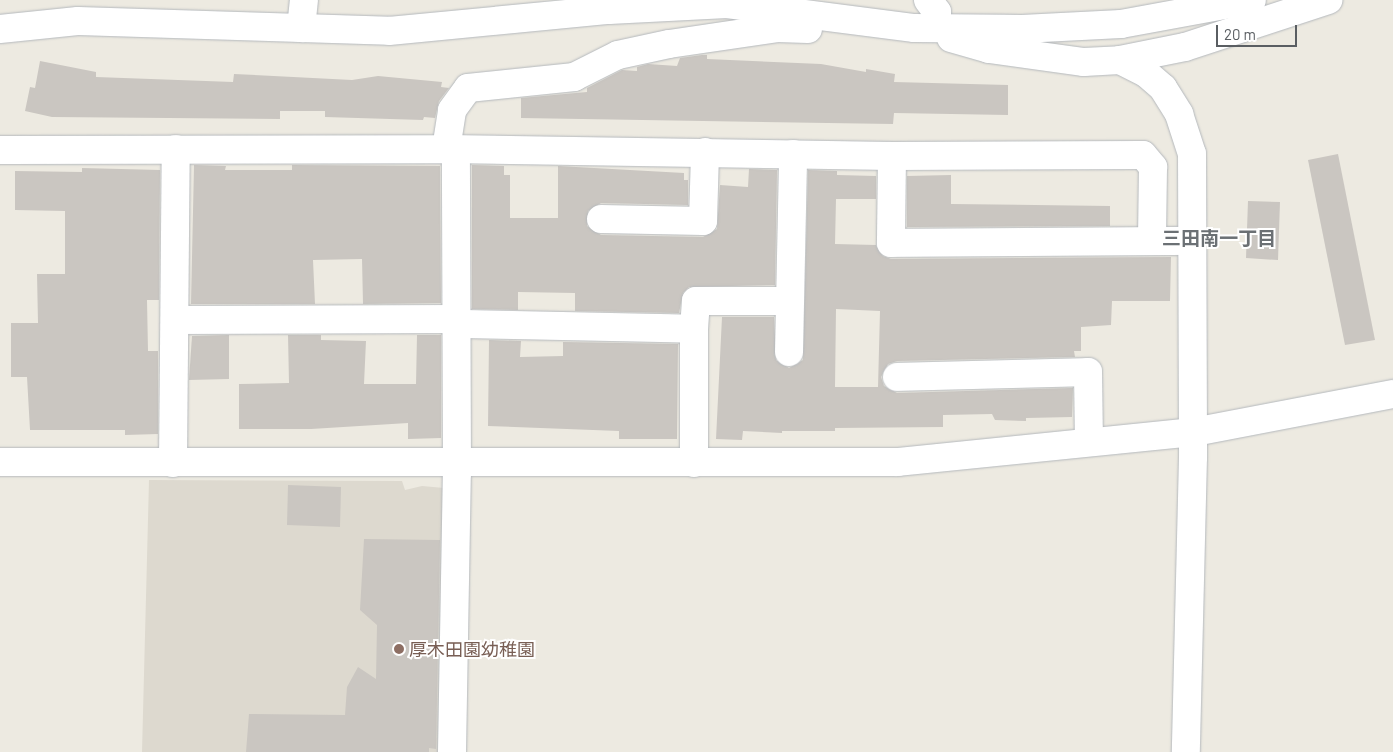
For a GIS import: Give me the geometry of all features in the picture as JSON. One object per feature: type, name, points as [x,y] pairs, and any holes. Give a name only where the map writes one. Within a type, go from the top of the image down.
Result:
[{"type":"street","points":[[301,28],[304,0]]},
{"type":"street","points":[[925,28],[937,12],[928,0]]},
{"type":"street","points":[[0,29],[79,10],[194,11],[301,28],[389,31],[609,5],[727,2],[925,28],[1022,29],[1121,24],[1164,9],[1252,0]]},
{"type":"street","points":[[925,28],[989,49],[1084,62],[1120,60],[1185,47],[1328,0]]},
{"type":"street","points":[[452,752],[456,319],[451,150],[452,110],[468,88],[574,77],[618,56],[669,44],[777,28],[819,15]]},
{"type":"street","points":[[1120,60],[1147,74],[1163,88],[1179,114],[1192,154],[1194,432],[1186,752]]},
{"type":"street","points":[[0,150],[451,150],[892,156],[1144,155],[1153,166],[1152,240]]},
{"type":"street","points":[[173,463],[176,150]]},
{"type":"street","points":[[601,219],[703,221],[705,152]]},
{"type":"street","points":[[789,352],[792,154]]},
{"type":"street","points":[[892,156],[891,243],[1193,241]]},
{"type":"street","points":[[694,463],[694,329],[696,301],[789,301]]},
{"type":"street","points":[[175,320],[456,319],[464,324],[694,329]]},
{"type":"street","points":[[897,377],[924,367],[1089,362],[1089,441]]},
{"type":"street","points":[[0,462],[455,464],[898,462],[1089,441],[1194,432],[1393,394]]},
{"type":"shaded area","points":[[149,480],[402,481],[405,490],[422,486],[444,488],[441,752],[142,752]]},
{"type":"building","points":[[707,55],[707,59],[821,64],[866,72],[866,69],[895,74],[894,82],[1008,85],[1008,115],[894,113],[893,124],[521,118],[521,98],[587,92],[587,88],[622,70],[637,71],[637,67],[648,64],[677,66],[680,58]]},
{"type":"building","points":[[40,61],[96,72],[96,77],[233,82],[234,74],[352,80],[378,76],[442,82],[441,87],[449,88],[439,101],[435,118],[424,117],[423,120],[325,117],[325,111],[280,111],[280,119],[52,117],[25,111],[30,87],[35,88]]},
{"type":"building","points":[[1338,154],[1375,340],[1345,345],[1308,160]]},
{"type":"building","points":[[194,165],[226,166],[225,170],[292,170],[292,165],[440,166],[441,303],[363,304],[362,259],[313,260],[315,304],[191,304]]},
{"type":"building","points":[[472,165],[504,166],[504,175],[510,175],[510,218],[558,218],[558,166],[684,173],[684,180],[688,180],[688,205],[601,203],[588,211],[587,226],[601,235],[703,237],[717,229],[720,185],[748,187],[749,169],[777,170],[775,285],[689,287],[683,293],[679,313],[575,311],[575,293],[518,292],[518,310],[472,309]]},
{"type":"building","points":[[82,168],[160,170],[159,300],[147,300],[148,351],[158,351],[158,434],[125,435],[125,430],[30,430],[27,377],[11,377],[11,323],[38,323],[37,274],[65,274],[65,211],[15,210],[15,171],[82,172]]},
{"type":"building","points":[[808,170],[837,171],[837,175],[876,176],[876,199],[836,199],[835,244],[876,245],[883,256],[891,259],[1171,257],[1170,301],[1112,301],[1111,325],[1081,327],[1081,351],[1074,351],[1075,357],[897,361],[888,364],[881,377],[884,386],[897,393],[1073,388],[1072,417],[1026,418],[1026,421],[995,420],[992,414],[943,415],[943,427],[835,428],[835,431],[782,431],[782,433],[743,431],[742,440],[716,439],[722,317],[774,317],[776,360],[789,368],[803,360]],"holes":[[[836,309],[880,311],[878,387],[835,387]]]},
{"type":"building","points":[[951,175],[951,204],[1110,206],[1110,226],[907,227],[907,176]]},
{"type":"building","points":[[1248,201],[1280,202],[1278,260],[1246,258]]},
{"type":"building","points":[[229,335],[229,379],[189,380],[192,336]]},
{"type":"building","points":[[288,335],[321,335],[321,340],[366,341],[364,384],[416,384],[417,335],[441,335],[441,438],[408,439],[408,423],[311,429],[239,429],[239,384],[289,383]]},
{"type":"building","points":[[489,340],[521,341],[520,357],[563,356],[563,342],[678,344],[677,439],[619,439],[619,431],[488,426]]},
{"type":"building","points":[[288,485],[341,487],[340,527],[287,525]]},
{"type":"building","name":"厚木田園幼稚園","points":[[364,539],[440,540],[436,749],[429,748],[429,752],[246,752],[249,714],[345,715],[347,687],[358,667],[376,679],[377,625],[360,610]]},
{"type":"place","name":"厚木田園幼稚園","points":[[399,649]]},
{"type":"district","name":"三田南一丁目","points":[[1219,238]]}]
